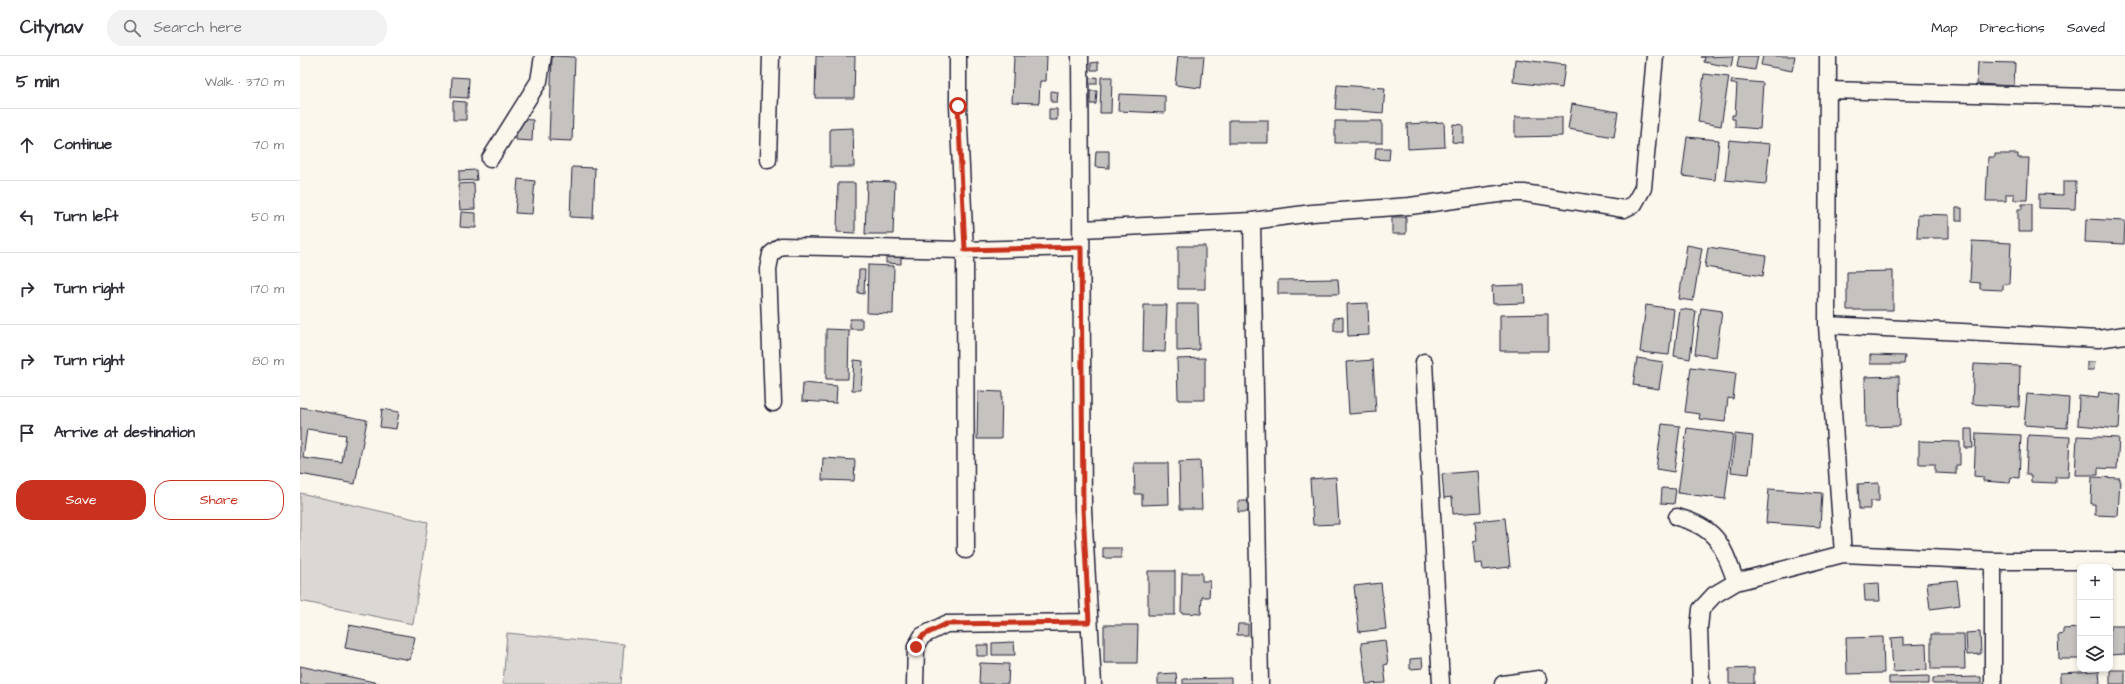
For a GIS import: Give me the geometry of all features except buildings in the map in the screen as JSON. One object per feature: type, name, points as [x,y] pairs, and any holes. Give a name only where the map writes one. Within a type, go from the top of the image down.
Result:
[{"type":"street","points":[[490,160],[539,81],[543,56]]},
{"type":"street","points":[[768,160],[770,56]]},
{"type":"street","points":[[958,56],[958,106],[965,250],[966,550]]},
{"type":"street","points":[[1080,56],[1083,509],[1093,684]]},
{"type":"street","points":[[1081,229],[1252,221],[1312,213],[1410,206],[1506,193],[1524,193],[1624,209],[1634,204],[1643,188],[1655,56]]},
{"type":"street","points":[[1828,56],[1827,325],[1843,554]]},
{"type":"street","points":[[1828,90],[2125,98]]},
{"type":"street","points":[[1252,221],[1260,684]]},
{"type":"street","points":[[773,403],[768,269],[772,254],[781,246],[965,250],[1081,247]]},
{"type":"street","points":[[1827,325],[2098,339],[2125,335]]},
{"type":"street","points":[[1424,362],[1441,684]]},
{"type":"street","points":[[1677,517],[1697,522],[1717,539],[1724,549],[1736,582]]},
{"type":"street","points":[[1701,684],[1699,628],[1701,609],[1714,595],[1736,582],[1843,554],[1993,561],[2125,561]]},
{"type":"street","points":[[1993,561],[1993,684]]},
{"type":"street","points":[[915,684],[916,647],[922,636],[946,624],[1089,622]]},
{"type":"street","points":[[1503,684],[1539,679]]},
{"type":"shaded area","points":[[300,493],[428,522],[413,624],[300,601]]},
{"type":"shaded area","points":[[507,633],[624,644],[621,684],[503,684]]},
{"type":"route","points":[[916,647],[922,636],[946,624],[1089,622],[1083,509],[1081,247],[965,250],[958,106]]}]
